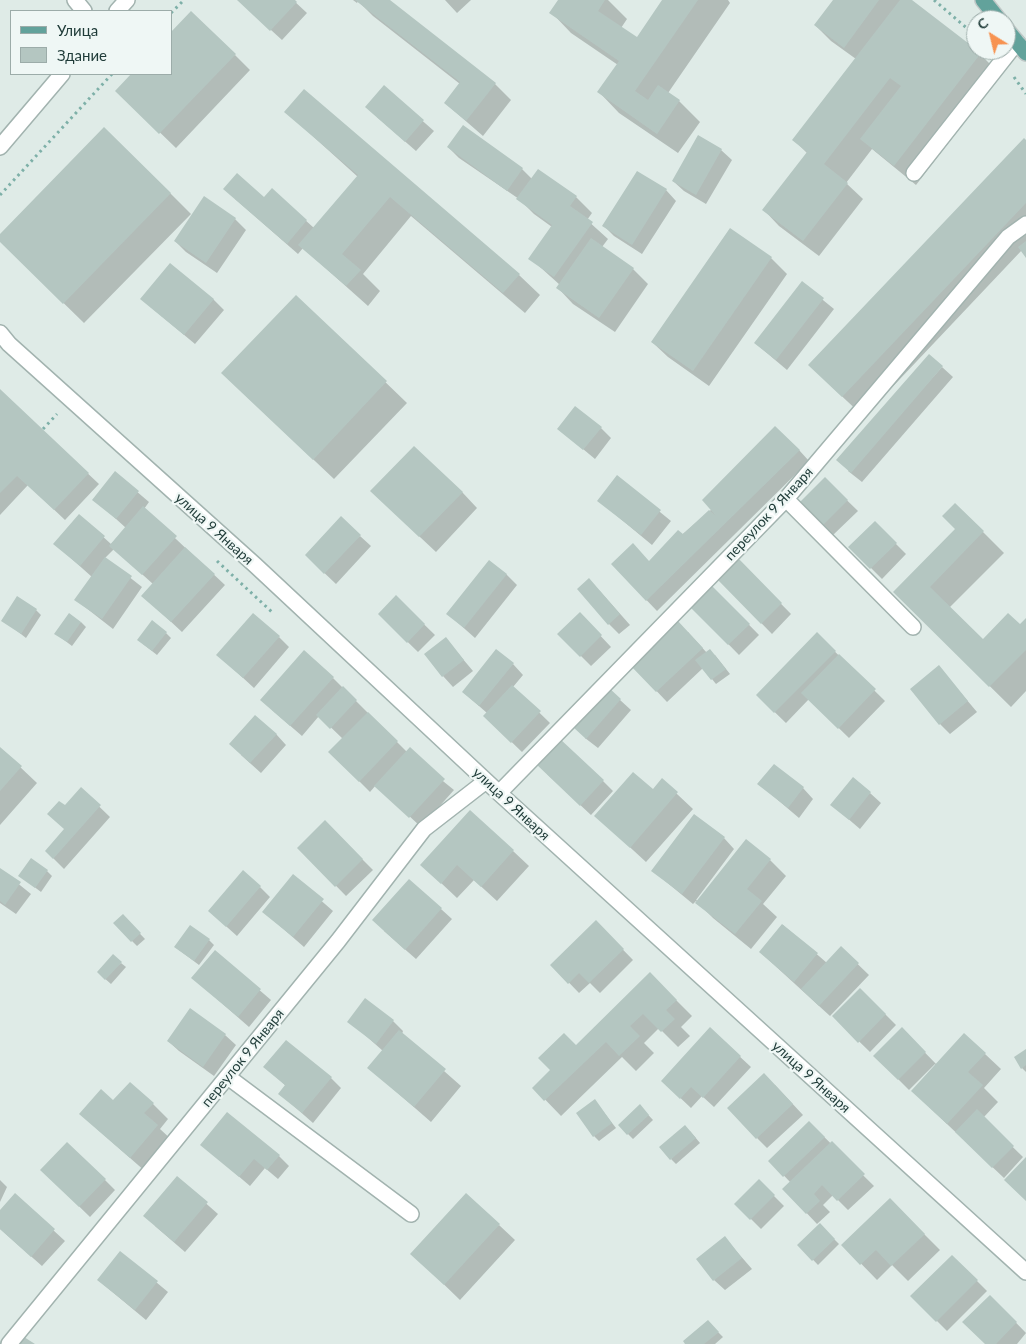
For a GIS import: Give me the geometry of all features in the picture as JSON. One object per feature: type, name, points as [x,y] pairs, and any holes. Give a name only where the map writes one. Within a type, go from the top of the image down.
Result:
[{"type":"main road","points":[[983,0],[991,10]]},
{"type":"street","points":[[75,0],[83,10]]},
{"type":"street","points":[[118,10],[127,0]]},
{"type":"street","points":[[914,173],[1022,48]]},
{"type":"street","points":[[0,146],[61,75]]},
{"type":"street","name":"переулок 9 Января","points":[[499,794],[786,499],[1008,237],[1026,224]]},
{"type":"street","name":"улица 9 Января","points":[[0,333],[9,344],[255,566],[499,794],[1026,1272]]},
{"type":"street","points":[[786,499],[913,628]]},
{"type":"street","name":"переулок 9 Января","points":[[9,1344],[338,941],[424,829],[486,781]]},
{"type":"street","points":[[228,1077],[411,1214]]},
{"type":"path","points":[[172,12],[184,0]]},
{"type":"path","points":[[934,0],[966,27]]},
{"type":"path","points":[[0,195],[111,75]]},
{"type":"path","points":[[43,429],[57,414]]},
{"type":"building","points":[[237,0],[295,0],[297,2],[270,31]]},
{"type":"building","points":[[355,0],[390,0],[496,83],[466,121],[444,103],[460,82]]},
{"type":"building","points":[[558,0],[605,0],[598,11],[637,37],[662,0],[698,0],[635,91],[648,100],[658,85],[680,100],[657,134],[597,92],[619,61],[549,13]]},
{"type":"building","points":[[833,0],[879,0],[844,48],[814,25]]},
{"type":"building","points":[[900,0],[912,0],[966,41],[966,60],[976,60],[894,166],[860,139],[901,86],[890,78],[824,164],[848,183],[803,241],[762,210],[807,152],[792,140]]},
{"type":"building","points":[[191,11],[236,54],[159,134],[115,91],[130,75],[172,75],[172,31]]},
{"type":"building","points":[[384,85],[424,120],[405,142],[365,107]]},
{"type":"building","points":[[304,89],[520,274],[503,293],[390,197],[342,254],[361,270],[346,286],[298,245],[358,175],[284,112]]},
{"type":"building","points":[[463,125],[523,168],[507,191],[447,147]]},
{"type":"building","points":[[104,127],[171,193],[63,304],[0,242],[0,234]]},
{"type":"building","points":[[698,135],[722,149],[696,195],[672,181]]},
{"type":"building","points":[[1024,138],[1026,140],[1026,203],[842,397],[808,365]]},
{"type":"building","points":[[538,169],[577,196],[570,206],[593,222],[554,277],[528,259],[552,225],[516,199]]},
{"type":"building","points":[[637,171],[667,189],[632,245],[602,226]]},
{"type":"building","points":[[237,173],[264,197],[272,188],[307,220],[287,244],[223,189]]},
{"type":"building","points":[[204,196],[236,218],[206,263],[174,241]]},
{"type":"building","points":[[730,228],[772,257],[693,371],[651,342]]},
{"type":"building","points":[[591,238],[634,268],[599,318],[556,288]]},
{"type":"building","points":[[1026,241],[1026,258],[1018,247]]},
{"type":"building","points":[[170,263],[214,299],[184,335],[140,299]]},
{"type":"building","points":[[802,281],[824,298],[776,360],[754,343]]},
{"type":"building","points":[[296,295],[387,381],[313,460],[221,373]]},
{"type":"building","points":[[929,354],[943,366],[851,473],[836,460]]},
{"type":"building","points":[[0,389],[89,473],[54,510],[17,476],[0,493]]},
{"type":"building","points":[[575,406],[602,427],[583,450],[557,429]]},
{"type":"building","points":[[775,426],[800,450],[646,601],[611,564],[633,543],[649,561],[678,530],[683,534],[709,510],[716,516],[702,500]]},
{"type":"building","points":[[414,446],[463,492],[419,537],[370,491]]},
{"type":"building","points":[[115,471],[139,491],[116,519],[92,500]]},
{"type":"building","points":[[617,475],[661,510],[641,535],[597,501]]},
{"type":"building","points":[[825,477],[848,500],[822,526],[799,503]]},
{"type":"building","points":[[955,503],[984,531],[930,587],[983,639],[1008,613],[1020,624],[1026,618],[1026,650],[989,687],[893,592],[955,529],[942,516]]},
{"type":"building","points":[[143,506],[177,536],[142,575],[109,546]]},
{"type":"building","points":[[79,514],[105,536],[80,566],[53,544]]},
{"type":"building","points":[[341,516],[361,535],[324,574],[305,555]]},
{"type":"building","points":[[875,521],[897,543],[870,569],[848,547]]},
{"type":"building","points":[[185,547],[215,574],[171,622],[141,596]]},
{"type":"building","points":[[105,557],[132,576],[102,619],[74,600]]},
{"type":"building","points":[[738,558],[782,603],[761,624],[717,579]]},
{"type":"building","points":[[489,560],[507,574],[464,628],[446,614]]},
{"type":"building","points":[[589,578],[620,614],[608,625],[577,589]]},
{"type":"building","points":[[711,585],[750,624],[728,645],[689,606]]},
{"type":"building","points":[[396,595],[425,624],[407,643],[378,614]]},
{"type":"building","points":[[17,596],[37,609],[21,634],[1,621]]},
{"type":"building","points":[[580,612],[602,635],[580,657],[557,634]]},
{"type":"building","points":[[69,613],[81,622],[67,642],[54,634]]},
{"type":"building","points":[[253,613],[280,636],[243,678],[216,655]]},
{"type":"building","points":[[152,620],[167,632],[152,651],[137,640]]},
{"type":"building","points":[[677,620],[703,648],[656,692],[629,664]]},
{"type":"building","points":[[817,632],[836,651],[774,713],[756,695]]},
{"type":"building","points":[[446,637],[464,660],[442,677],[424,654]]},
{"type":"building","points":[[496,649],[514,663],[479,706],[462,692]]},
{"type":"building","points":[[710,649],[726,669],[711,680],[695,660]]},
{"type":"building","points":[[304,650],[334,677],[290,726],[260,700]]},
{"type":"building","points":[[839,654],[876,689],[838,729],[801,693]]},
{"type":"building","points":[[939,665],[968,701],[939,725],[910,689]]},
{"type":"building","points":[[512,685],[541,711],[511,743],[483,716]]},
{"type":"building","points":[[343,686],[357,700],[330,729],[316,715]]},
{"type":"building","points":[[608,687],[621,699],[586,739],[573,727]]},
{"type":"building","points":[[368,712],[398,741],[359,782],[328,752]]},
{"type":"building","points":[[255,715],[277,734],[250,763],[229,744]]},
{"type":"building","points":[[559,738],[604,780],[580,806],[535,763]]},
{"type":"building","points":[[0,747],[22,766],[0,791]]},
{"type":"building","points":[[410,747],[445,779],[409,818],[374,786]]},
{"type":"building","points":[[774,764],[804,787],[788,808],[757,784]]},
{"type":"building","points":[[633,772],[653,789],[662,778],[678,792],[630,848],[594,816]]},
{"type":"building","points":[[853,777],[871,792],[849,820],[830,805]]},
{"type":"building","points":[[81,787],[101,805],[53,859],[45,851],[64,829],[47,814],[59,801],[65,805]]},
{"type":"building","points":[[470,810],[514,850],[481,887],[457,865],[441,884],[420,865]]},
{"type":"building","points":[[694,814],[725,837],[682,894],[651,871]]},
{"type":"building","points":[[325,820],[363,859],[335,887],[297,848]]},
{"type":"building","points":[[746,839],[771,859],[747,889],[762,901],[735,934],[695,903]]},
{"type":"building","points":[[31,858],[48,870],[35,888],[18,876]]},
{"type":"building","points":[[0,868],[21,882],[5,905],[0,901]]},
{"type":"building","points":[[243,870],[261,886],[226,927],[208,911]]},
{"type":"building","points":[[293,874],[324,899],[293,937],[262,912]]},
{"type":"building","points":[[409,879],[442,908],[405,950],[372,920]]},
{"type":"building","points":[[123,914],[141,933],[131,942],[113,923]]},
{"type":"building","points":[[596,920],[624,949],[589,983],[579,973],[568,984],[550,965]]},
{"type":"building","points":[[782,924],[818,953],[794,982],[759,952]]},
{"type":"building","points":[[190,925],[210,939],[194,961],[174,947]]},
{"type":"building","points":[[841,946],[859,963],[819,1006],[801,989]]},
{"type":"building","points":[[215,950],[261,989],[238,1017],[191,978]]},
{"type":"building","points":[[113,954],[122,962],[105,980],[97,972]]},
{"type":"building","points":[[650,972],[677,1000],[666,1010],[675,1019],[661,1032],[643,1014],[630,1026],[640,1036],[619,1056],[606,1042],[544,1101],[532,1088],[550,1070],[538,1058],[564,1033],[576,1045]]},
{"type":"building","points":[[860,988],[886,1014],[858,1043],[832,1016]]},
{"type":"building","points":[[365,998],[394,1020],[376,1044],[347,1022]]},
{"type":"building","points":[[190,1008],[226,1034],[203,1067],[167,1041]]},
{"type":"building","points":[[710,1027],[741,1056],[703,1098],[691,1087],[680,1099],[661,1081]]},
{"type":"building","points":[[902,1027],[926,1052],[898,1080],[873,1056]]},
{"type":"building","points":[[399,1030],[446,1069],[414,1107],[367,1068]]},
{"type":"building","points":[[964,1033],[986,1053],[968,1072],[983,1085],[947,1124],[911,1091]]},
{"type":"building","points":[[286,1040],[332,1077],[302,1113],[278,1094],[285,1085],[263,1067]]},
{"type":"building","points":[[1026,1049],[1026,1065],[1021,1069],[1014,1057]]},
{"type":"building","points":[[764,1073],[793,1104],[756,1139],[727,1108]]},
{"type":"building","points":[[130,1082],[154,1103],[144,1113],[158,1125],[130,1158],[79,1114],[101,1089],[113,1100]]},
{"type":"building","points":[[595,1099],[612,1123],[593,1137],[576,1113]]},
{"type":"building","points":[[640,1104],[649,1115],[627,1135],[618,1125]]},
{"type":"building","points":[[977,1109],[1014,1146],[992,1168],[955,1132]]},
{"type":"building","points":[[227,1112],[280,1155],[267,1170],[254,1159],[239,1177],[200,1145]]},
{"type":"building","points":[[809,1121],[825,1137],[783,1177],[768,1161]]},
{"type":"building","points":[[685,1125],[696,1138],[670,1160],[659,1147]]},
{"type":"building","points":[[832,1141],[865,1174],[837,1201],[822,1185],[814,1194],[820,1201],[806,1214],[782,1189]]},
{"type":"building","points":[[67,1142],[106,1179],[79,1207],[40,1170]]},
{"type":"building","points":[[1026,1157],[1026,1201],[1004,1180]]},
{"type":"building","points":[[177,1176],[208,1202],[174,1242],[143,1216]]},
{"type":"building","points":[[759,1179],[775,1195],[750,1220],[734,1204]]},
{"type":"building","points":[[15,1193],[55,1229],[31,1257],[0,1229],[0,1210]]},
{"type":"building","points":[[466,1193],[500,1224],[444,1285],[410,1254]]},
{"type":"building","points":[[890,1198],[925,1234],[891,1266],[876,1250],[860,1265],[841,1245]]},
{"type":"building","points":[[820,1223],[835,1239],[812,1261],[797,1245]]},
{"type":"building","points":[[725,1236],[742,1258],[713,1281],[696,1259]]},
{"type":"building","points":[[120,1251],[158,1281],[135,1310],[97,1280]]},
{"type":"building","points":[[952,1255],[978,1280],[936,1322],[910,1296]]},
{"type":"building","points":[[990,1295],[1017,1322],[996,1344],[985,1344],[962,1322]]},
{"type":"building","points":[[708,1320],[719,1332],[704,1344],[685,1344],[683,1341]]},
{"type":"building","points":[[24,1337],[35,1344],[20,1344]]}]
